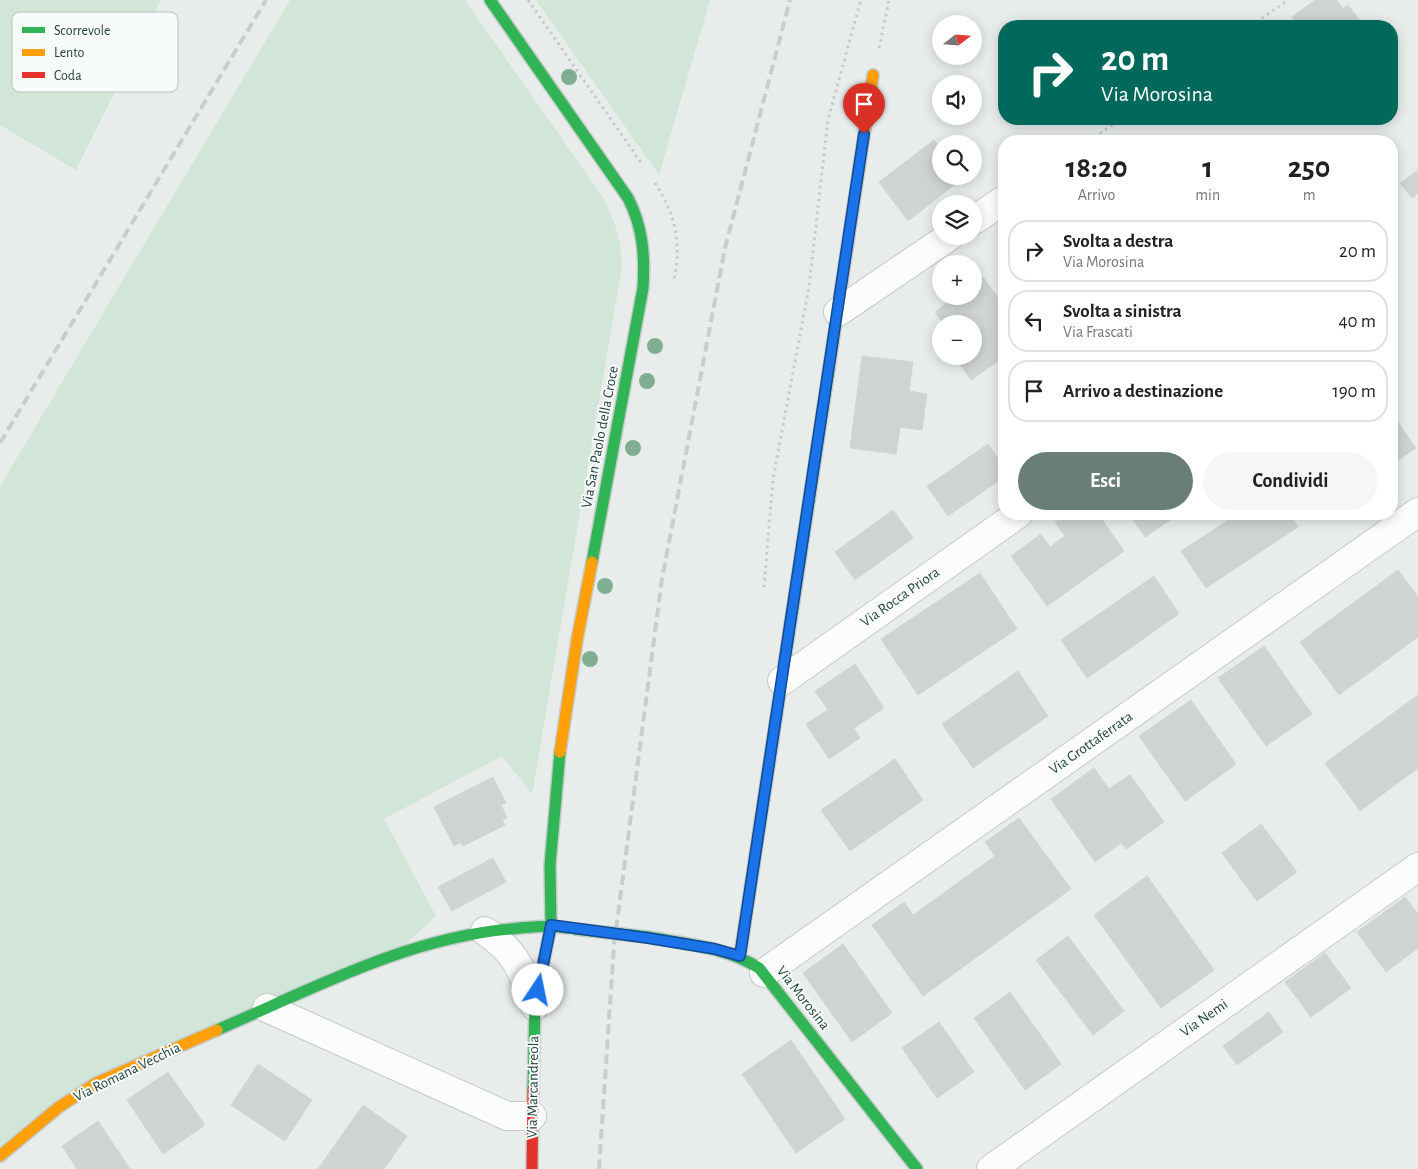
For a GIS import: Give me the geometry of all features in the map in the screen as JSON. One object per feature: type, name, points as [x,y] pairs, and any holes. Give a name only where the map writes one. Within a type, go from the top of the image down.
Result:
[{"type":"street","name":"Via San Paolo della Croce","points":[[490,0],[628,198],[641,226],[645,252],[643,288],[579,630],[564,726],[551,851],[551,925]]},
{"type":"street","points":[[740,956],[873,75]]},
{"type":"street","points":[[982,215],[998,204]]},
{"type":"street","points":[[838,312],[937,245]]},
{"type":"street","name":"Via Grottaferrata","points":[[764,973],[1418,512]]},
{"type":"street","name":"Via Rocca Priora","points":[[782,681],[1010,520]]},
{"type":"street","name":"Via Nemi","points":[[991,1169],[1418,867]]},
{"type":"street","name":"Via Morosina","points":[[551,925],[648,938],[720,950],[740,956],[764,973],[917,1169]]},
{"type":"street","name":"Via Romana Vecchia","points":[[0,1156],[59,1106],[96,1083],[376,960],[415,948],[485,931],[551,925]]},
{"type":"street","name":"Via Marcandreola","points":[[532,1169],[535,1006],[551,925]]},
{"type":"street","name":"Via Marcandreola","points":[[485,931],[504,944],[520,965],[535,1006]]},
{"type":"street","points":[[267,1008],[507,1116],[532,1116]]},
{"type":"path","points":[[873,75],[889,0]]},
{"type":"path","points":[[1260,20],[1288,0]]},
{"type":"path","points":[[1098,135],[1112,125]]},
{"type":"green space","points":[[0,0],[161,0],[155,12],[12,12],[12,92],[115,92],[76,170],[0,125]]},
{"type":"green space","points":[[290,0],[465,0],[604,199],[617,232],[621,249],[622,267],[532,794],[502,756],[384,819],[436,916],[394,955],[68,1100],[0,1157],[0,486]]},
{"type":"green space","points":[[536,0],[710,0],[659,175]]},
{"type":"building","points":[[1315,0],[1337,0],[1343,9],[1348,5],[1359,20],[1294,20],[1292,17]]},
{"type":"building","points":[[932,142],[932,185],[954,185],[941,195],[932,195],[932,202],[908,221],[879,182]]},
{"type":"building","points":[[1417,171],[1418,193],[1412,198],[1400,183]]},
{"type":"building","points":[[983,277],[998,298],[998,361],[971,380],[960,365],[982,365],[982,315],[937,315],[935,312],[944,305],[982,305]]},
{"type":"building","points":[[862,356],[913,362],[909,391],[927,394],[922,430],[900,427],[896,454],[850,448]]},
{"type":"building","points":[[1398,422],[1416,448],[1398,460]]},
{"type":"building","points":[[988,444],[998,458],[998,481],[948,516],[927,486]]},
{"type":"building","points":[[893,510],[913,538],[855,580],[835,552]]},
{"type":"building","points":[[1058,520],[1102,520],[1124,551],[1047,606],[1011,556],[1041,534],[1050,547],[1065,536],[1055,522]]},
{"type":"building","points":[[1133,520],[1170,520],[1145,537]]},
{"type":"building","points":[[1229,520],[1293,520],[1298,527],[1206,588],[1181,551]]},
{"type":"building","points":[[1398,570],[1418,597],[1418,637],[1339,695],[1300,642]]},
{"type":"building","points":[[980,573],[1017,629],[918,695],[881,639]]},
{"type":"building","points":[[1154,576],[1179,614],[1087,678],[1061,640]]},
{"type":"building","points":[[1264,646],[1312,714],[1266,746],[1218,678]]},
{"type":"building","points":[[855,664],[884,708],[854,728],[860,738],[829,759],[806,724],[828,710],[815,691]]},
{"type":"building","points":[[1018,671],[1048,716],[973,768],[942,724]]},
{"type":"building","points":[[1418,695],[1418,768],[1360,811],[1325,763]]},
{"type":"building","points":[[1191,700],[1236,764],[1185,801],[1139,736]]},
{"type":"building","points":[[895,759],[923,800],[850,851],[821,810]]},
{"type":"building","points":[[1094,768],[1109,789],[1130,775],[1164,822],[1126,849],[1121,843],[1095,862],[1051,799]]},
{"type":"building","points":[[493,777],[506,803],[501,805],[507,818],[502,820],[505,825],[463,846],[461,842],[454,846],[434,807]]},
{"type":"building","points":[[1019,818],[1071,889],[923,996],[872,925],[904,902],[913,915],[995,856],[985,842]]},
{"type":"building","points":[[1261,824],[1297,872],[1257,901],[1222,853]]},
{"type":"building","points":[[493,858],[506,882],[452,911],[438,887]]},
{"type":"building","points":[[1147,876],[1214,970],[1161,1008],[1094,915]]},
{"type":"building","points":[[1405,897],[1418,914],[1418,948],[1386,972],[1357,932]]},
{"type":"building","points":[[1068,936],[1124,1011],[1093,1035],[1036,960]]},
{"type":"building","points":[[843,944],[892,1013],[852,1042],[803,973]]},
{"type":"building","points":[[1325,953],[1351,988],[1311,1017],[1285,982]]},
{"type":"building","points":[[1010,992],[1061,1064],[1025,1090],[974,1018]]},
{"type":"building","points":[[1269,1012],[1283,1032],[1237,1065],[1223,1046]]},
{"type":"building","points":[[939,1022],[974,1072],[937,1098],[902,1048]]},
{"type":"building","points":[[791,1040],[845,1119],[796,1153],[742,1074]]},
{"type":"building","points":[[258,1064],[312,1100],[285,1141],[231,1105]]},
{"type":"building","points":[[168,1072],[205,1125],[163,1154],[127,1100]]},
{"type":"building","points":[[363,1105],[407,1136],[384,1169],[318,1169]]},
{"type":"building","points":[[98,1121],[130,1169],[77,1169],[62,1146]]},
{"type":"railway","points":[[0,443],[266,0]]},
{"type":"railway","points":[[599,1169],[614,945],[662,579],[725,248],[790,0]]},
{"type":"traffic: fast","points":[[490,0],[628,198],[637,220],[642,242],[643,288],[592,562]]},
{"type":"traffic: fast","points":[[740,956],[828,375]]},
{"type":"traffic: fast","points":[[533,1090],[535,1006],[551,925],[550,865],[560,752]]},
{"type":"traffic: fast","points":[[217,1030],[324,982],[397,954],[472,934],[547,926],[568,928]]},
{"type":"traffic: fast","points":[[574,929],[648,937]]},
{"type":"traffic: fast","points":[[648,937],[719,951],[733,955],[759,968],[917,1169]]},
{"type":"traffic: slow","points":[[828,375],[873,75]]},
{"type":"traffic: slow","points":[[560,752],[577,640],[592,562]]},
{"type":"traffic: slow","points":[[0,1156],[59,1107],[96,1083],[217,1030]]},
{"type":"traffic: jam","points":[[532,1169],[533,1090]]},
{"type":"route","points":[[538,990],[551,925],[648,938],[715,949],[740,956],[864,134]]}]
